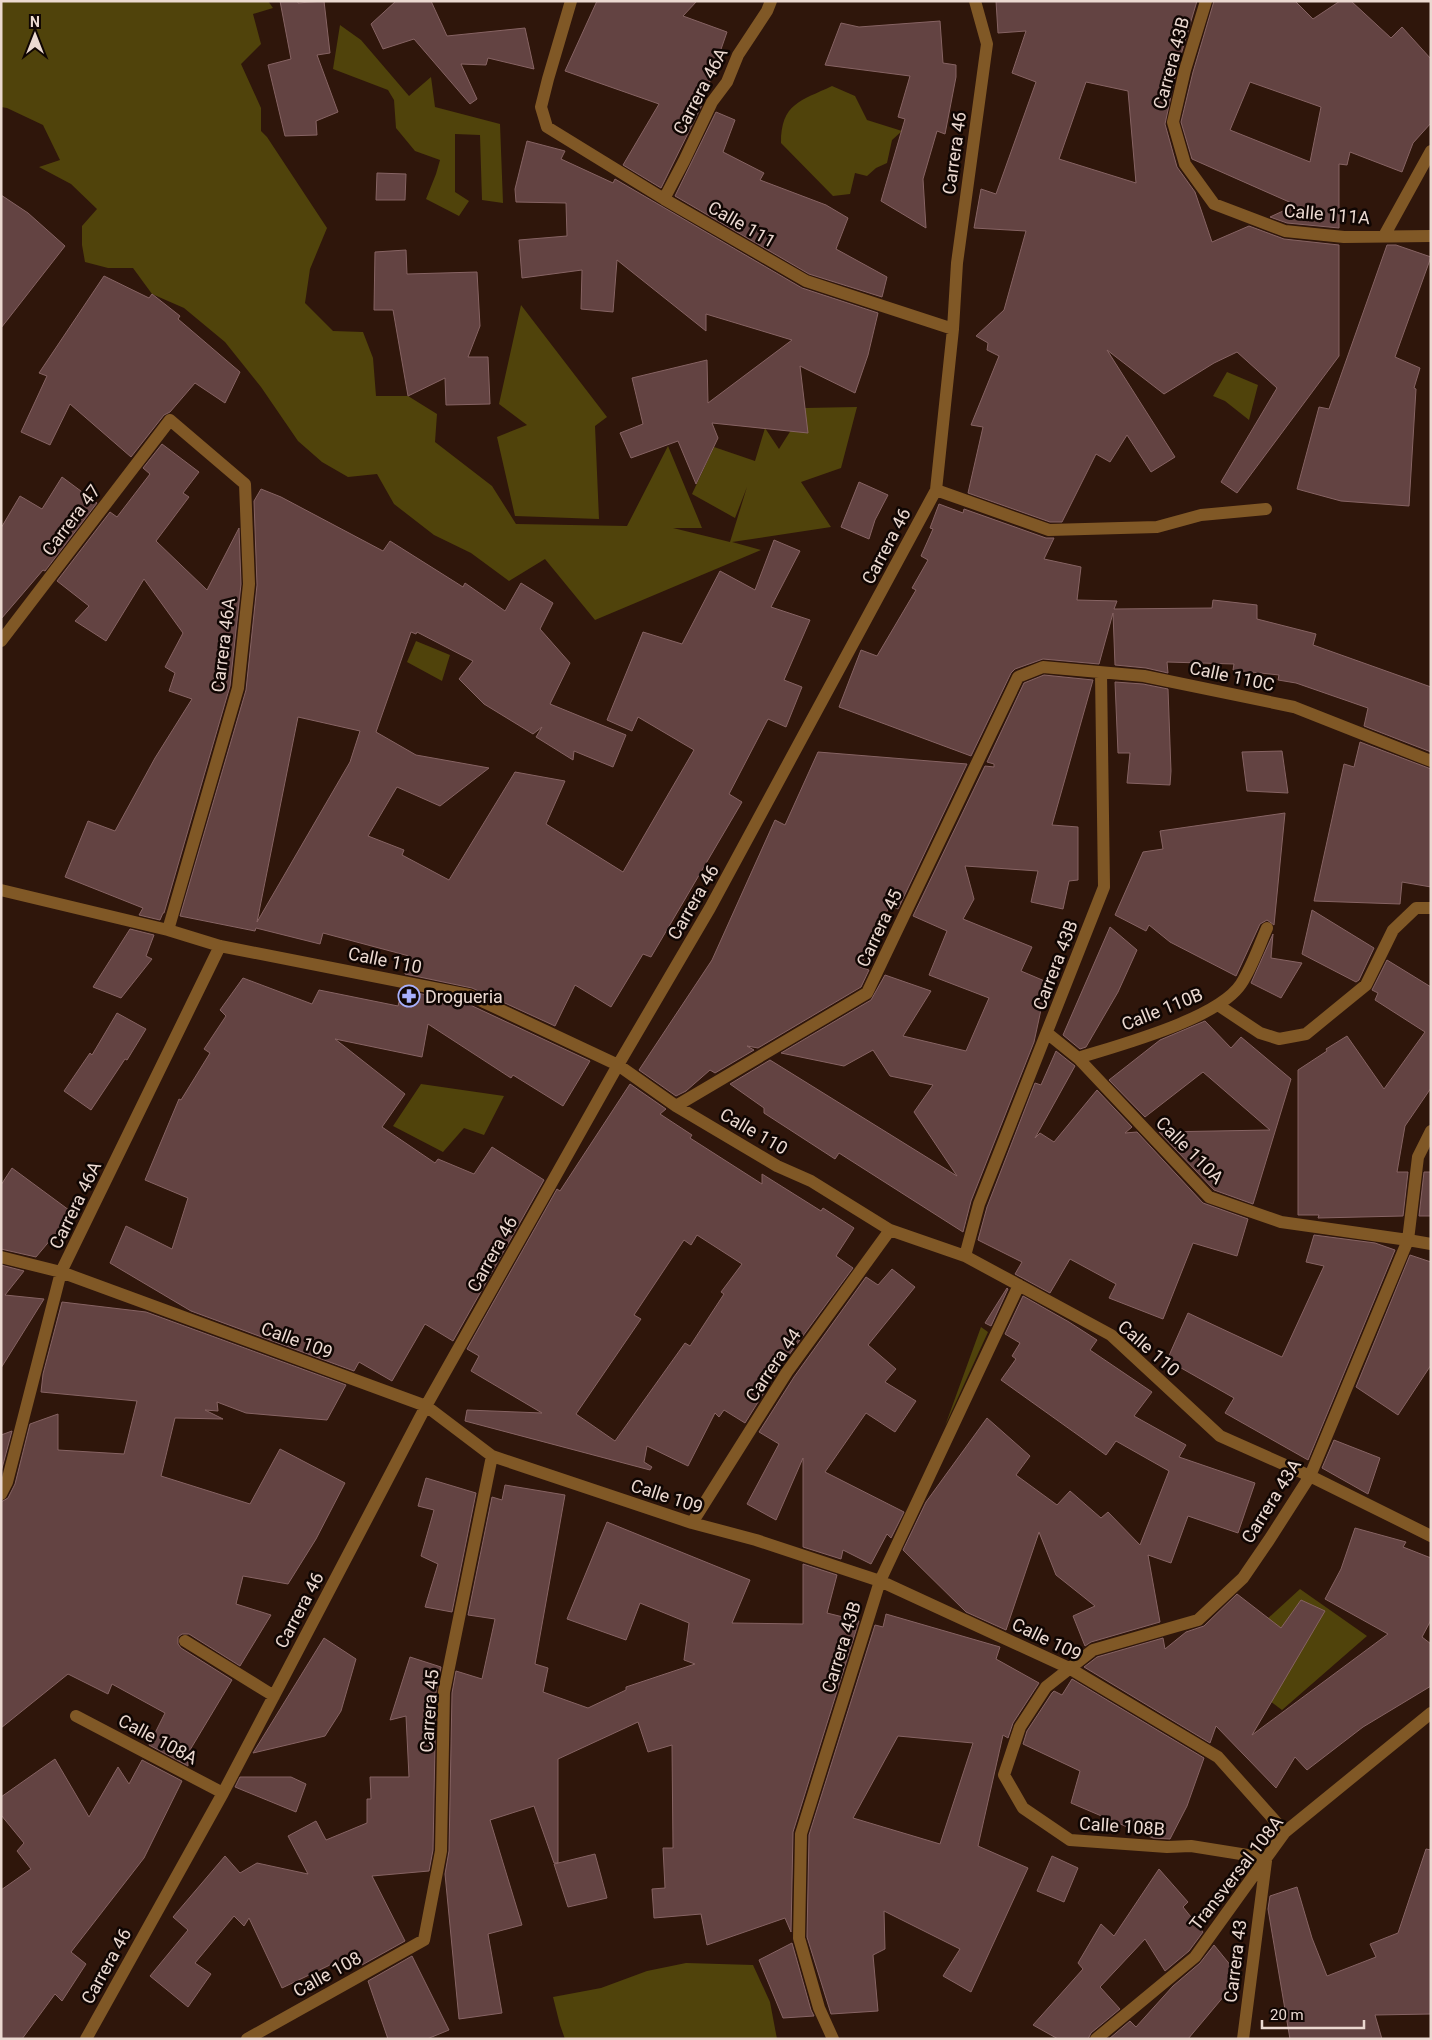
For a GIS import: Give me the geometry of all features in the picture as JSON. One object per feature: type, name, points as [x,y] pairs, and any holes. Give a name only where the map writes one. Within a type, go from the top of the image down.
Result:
[{"type":"street","name":"Calle 111","points":[[571,1],[541,107],[547,127],[806,281],[954,329]]},
{"type":"street","name":"Carrera 46A","points":[[664,198],[681,168],[712,102],[727,82],[738,55],[767,11],[771,1]]},
{"type":"street","name":"Carrera 46","points":[[86,2039],[223,1793],[426,1406],[618,1065],[710,908],[936,490],[954,329],[957,263],[986,44],[975,1]]},
{"type":"street","name":"Carrera 43B","points":[[1185,164],[1173,122],[1185,70],[1206,1]]},
{"type":"street","points":[[1384,236],[1431,151]]},
{"type":"street","name":"Calle 111A","points":[[1185,164],[1214,204],[1285,231],[1344,237],[1431,236]]},
{"type":"street","name":"Carrera 46A","points":[[168,930],[238,688],[249,584],[245,484],[170,420]]},
{"type":"street","name":"Carrera 47","points":[[1,641],[170,420]]},
{"type":"street","points":[[936,490],[1049,530],[1157,527],[1202,515],[1266,509]]},
{"type":"street","name":"Calle 110C","points":[[1018,677],[1043,668],[1144,676],[1294,707],[1431,761]]},
{"type":"street","name":"Carrera 43B","points":[[965,1256],[979,1204],[1104,887],[1100,673]]},
{"type":"street","name":"Carrera 45","points":[[676,1106],[867,993],[1018,677]]},
{"type":"street","name":"Calle 110","points":[[1,890],[168,930],[220,946],[469,995],[618,1065],[676,1106],[777,1166],[811,1181],[890,1230],[965,1256],[1111,1335],[1220,1436],[1310,1476],[1431,1536]]},
{"type":"street","name":"Calle 110B","points":[[1078,1058],[1142,1038],[1198,1017],[1218,1005],[1260,1033],[1279,1039],[1306,1034],[1366,985],[1393,930],[1416,908],[1431,908]]},
{"type":"street","points":[[1218,1005],[1241,985],[1267,928]]},
{"type":"street","name":"Carrera 46A","points":[[1,1494],[7,1482],[61,1272],[220,946]]},
{"type":"street","name":"Calle 110A","points":[[1047,1033],[1078,1058],[1209,1197],[1281,1222],[1431,1244]]},
{"type":"street","name":"Carrera 43A","points":[[1004,1774],[1020,1727],[1046,1687],[1093,1650],[1198,1620],[1242,1578],[1310,1476],[1408,1240],[1418,1158],[1431,1131]]},
{"type":"street","name":"Carrera 44","points":[[692,1523],[787,1372],[890,1230]]},
{"type":"street","name":"Calle 109","points":[[1,1257],[61,1272],[426,1406],[492,1456],[692,1523],[756,1540],[880,1581],[1069,1668],[1218,1757],[1285,1832]]},
{"type":"street","name":"Carrera 43B","points":[[833,2039],[819,2008],[799,1938],[801,1834],[880,1581],[1019,1285]]},
{"type":"street","name":"Carrera 45","points":[[424,1940],[441,1852],[444,1692],[492,1456]]},
{"type":"street","points":[[185,1641],[274,1696]]},
{"type":"street","name":"Transversal 108A","points":[[1096,2039],[1195,1957],[1285,1832],[1431,1713]]},
{"type":"street","name":"Calle 108A","points":[[76,1716],[223,1793]]},
{"type":"street","name":"Calle 108B","points":[[1004,1774],[1023,1808],[1070,1840],[1167,1848],[1191,1846],[1266,1858]]},
{"type":"street","name":"Carrera 43","points":[[1242,2039],[1266,1858]]},
{"type":"street","name":"Calle 108","points":[[247,2039],[424,1940]]},
{"type":"shaded area","points":[[1,1],[268,1],[273,8],[253,14],[261,44],[241,64],[261,108],[261,131],[267,137],[327,228],[310,269],[305,303],[333,331],[363,332],[373,358],[376,396],[408,396],[437,414],[435,442],[492,486],[516,524],[627,526],[668,446],[702,528],[673,528],[730,542],[747,487],[735,518],[692,494],[714,447],[755,461],[765,428],[779,449],[805,408],[857,407],[841,468],[801,482],[831,527],[732,542],[761,550],[595,620],[545,559],[509,581],[471,553],[434,535],[394,504],[377,474],[348,477],[322,462],[298,441],[261,387],[225,342],[184,308],[152,294],[133,268],[108,268],[85,262],[82,245],[82,226],[97,209],[71,184],[39,167],[60,160],[43,125],[1,107]]},
{"type":"shaded area","points":[[340,25],[361,40],[409,96],[431,77],[435,107],[500,124],[503,203],[482,200],[480,135],[455,134],[455,192],[469,201],[459,216],[426,199],[440,160],[415,151],[396,128],[394,100],[388,90],[333,69]]},
{"type":"shaded area","points":[[832,86],[855,96],[867,120],[902,131],[892,140],[887,163],[876,168],[867,176],[855,173],[850,194],[833,196],[781,143],[782,130],[789,111],[802,100]]},
{"type":"shaded area","points":[[521,305],[607,417],[595,426],[599,519],[515,516],[497,437],[527,425],[499,404]]},
{"type":"shaded area","points":[[1227,372],[1258,385],[1249,420],[1225,401],[1213,396]]},
{"type":"shaded area","points":[[416,641],[450,655],[442,681],[407,662]]},
{"type":"shaded area","points":[[421,1084],[504,1096],[484,1135],[464,1128],[443,1152],[393,1126]]},
{"type":"shaded area","points":[[981,1327],[988,1332],[945,1426]]},
{"type":"shaded area","points":[[1300,1589],[1367,1636],[1282,1710],[1219,1663]]},
{"type":"shaded area","points":[[686,1963],[753,1965],[770,2002],[777,2039],[565,2039],[553,1997],[601,1988],[647,1971]]},
{"type":"building","points":[[280,1],[298,1],[298,3],[324,1],[330,53],[317,55],[338,112],[316,121],[317,135],[285,136],[268,65],[291,59]]},
{"type":"building","points":[[396,1],[431,1],[447,36],[525,28],[534,69],[488,58],[486,65],[461,64],[477,99],[470,104],[414,39],[383,49],[371,24]]},
{"type":"building","points":[[597,1],[697,1],[683,16],[727,32],[701,107],[661,188],[623,165],[659,104],[565,71]]},
{"type":"building","points":[[996,1],[1197,1],[1177,68],[1165,124],[1177,167],[1195,192],[1212,242],[1249,226],[1284,239],[1339,245],[1339,356],[1237,493],[1221,482],[1277,388],[1237,352],[1214,363],[1164,394],[1107,350],[1175,457],[1151,472],[1127,435],[1110,462],[1096,454],[1062,522],[1050,522],[968,493],[983,427],[971,425],[999,356],[987,350],[988,343],[976,336],[1004,310],[1026,231],[974,228],[981,189],[996,194],[1036,82],[1012,73],[1026,31],[998,33]],"holes":[[[1086,82],[1128,91],[1136,183],[1059,159]]]},
{"type":"building","points":[[1214,1],[1295,1],[1313,19],[1340,1],[1351,1],[1391,38],[1402,27],[1431,59],[1431,123],[1413,143],[1402,172],[1350,152],[1347,165],[1339,164],[1339,228],[1287,223],[1270,217],[1296,205],[1192,159],[1181,122],[1193,72]],"holes":[[[1250,82],[1321,107],[1310,162],[1230,130]]]},
{"type":"building","points":[[940,21],[943,63],[956,65],[956,77],[945,134],[937,131],[923,179],[926,228],[881,201],[905,119],[898,117],[910,76],[825,65],[841,23],[859,27]]},
{"type":"building","points":[[716,112],[735,120],[723,152],[764,173],[760,180],[826,205],[848,218],[836,249],[887,277],[882,297],[809,274],[675,196]]},
{"type":"building","points":[[527,141],[565,151],[561,159],[613,183],[615,179],[802,288],[878,313],[868,355],[855,393],[800,366],[808,433],[712,423],[718,438],[696,484],[678,441],[631,458],[620,433],[643,424],[632,378],[707,360],[708,403],[792,340],[706,314],[706,331],[617,260],[613,312],[581,309],[582,270],[522,278],[519,240],[567,236],[566,203],[516,202],[515,189]]},
{"type":"building","points":[[377,173],[406,174],[405,200],[376,200]]},
{"type":"building","points":[[1,195],[28,213],[65,246],[1,328]]},
{"type":"building","points":[[1387,245],[1396,245],[1431,257],[1395,357],[1420,368],[1414,388],[1416,389],[1409,506],[1341,501],[1297,489],[1319,407],[1329,409]]},
{"type":"building","points":[[406,250],[407,274],[477,272],[480,326],[468,357],[488,357],[490,404],[446,405],[445,378],[408,396],[393,310],[374,310],[375,252]]},
{"type":"building","points":[[104,276],[149,298],[152,294],[180,316],[178,319],[240,372],[225,403],[195,383],[170,412],[164,415],[131,457],[70,404],[50,445],[21,432],[47,376],[39,373]]},
{"type":"building","points":[[162,444],[199,472],[183,493],[189,497],[156,541],[207,590],[239,528],[241,584],[230,686],[164,913],[160,920],[139,915],[143,908],[65,877],[88,821],[115,831],[155,758],[192,699],[169,691],[175,673],[165,667],[183,633],[144,579],[106,641],[75,621],[89,606],[57,581],[110,512],[117,517],[150,474],[143,468]]},
{"type":"building","points":[[62,477],[97,503],[45,571],[43,570],[1,619],[1,528],[20,496],[42,509]]},
{"type":"building","points":[[859,482],[888,495],[875,520],[869,539],[841,527]]},
{"type":"building","points":[[261,489],[281,497],[383,551],[390,541],[463,587],[465,583],[505,611],[521,583],[553,603],[540,629],[570,663],[550,704],[626,735],[613,767],[574,751],[573,760],[536,737],[542,727],[533,734],[484,704],[459,679],[473,661],[417,632],[416,634],[411,632],[376,732],[416,755],[489,768],[440,806],[397,787],[368,836],[404,850],[402,855],[449,880],[515,772],[565,781],[546,824],[623,872],[694,750],[638,717],[632,731],[607,720],[643,632],[682,644],[720,571],[755,590],[774,540],[800,551],[771,607],[810,620],[784,680],[802,687],[786,727],[768,719],[729,794],[742,802],[651,957],[643,954],[611,1007],[575,985],[555,1026],[472,988],[405,974],[409,956],[323,933],[320,944],[256,928],[255,931],[180,916],[246,690],[257,585],[254,501]],"holes":[[[298,717],[360,731],[350,762],[257,922]]]},
{"type":"building","points":[[939,504],[963,513],[964,509],[1046,538],[1054,538],[1044,559],[1081,567],[1077,600],[1117,601],[1114,609],[1212,608],[1213,600],[1257,605],[1257,619],[1316,634],[1313,645],[1431,687],[1431,752],[1364,726],[1368,708],[1296,683],[1278,680],[1279,675],[1233,670],[1234,664],[1167,662],[1168,673],[1146,668],[1115,665],[1113,613],[1099,664],[1043,659],[1015,669],[1011,673],[971,756],[839,707],[861,650],[877,656],[916,590],[912,588],[928,560],[921,556],[933,529],[930,528]]},
{"type":"building","points":[[1044,675],[1093,680],[1052,825],[1078,827],[1078,880],[1069,881],[1063,909],[1031,902],[1038,871],[965,866],[974,899],[963,919],[1032,947],[1021,971],[1047,982],[1034,1042],[971,1201],[963,1232],[839,1153],[835,1159],[764,1113],[764,1108],[730,1084],[770,1060],[957,1176],[914,1112],[933,1085],[890,1076],[873,1050],[844,1066],[781,1053],[871,1000],[885,975],[931,991],[903,1036],[966,1051],[989,998],[929,975],[947,931],[913,916],[985,766],[994,767],[994,764],[987,762],[1024,683]]},
{"type":"building","points":[[1115,682],[1143,684],[1168,689],[1170,785],[1127,783],[1130,753],[1118,753]]},
{"type":"building","points":[[1360,742],[1431,769],[1431,887],[1402,882],[1400,904],[1314,901],[1344,764],[1354,767]]},
{"type":"building","points":[[1282,751],[1288,793],[1247,791],[1242,752]]},
{"type":"building","points":[[818,752],[967,764],[898,909],[890,905],[860,967],[869,970],[861,987],[758,1048],[747,1046],[754,1050],[715,1073],[710,1070],[686,1091],[676,1096],[639,1070],[712,960],[775,820],[785,825]]},
{"type":"building","points":[[1285,813],[1274,925],[1267,920],[1260,924],[1236,976],[1170,942],[1149,925],[1146,931],[1115,915],[1143,852],[1163,849],[1160,831]]},
{"type":"building","points":[[1312,910],[1374,948],[1359,980],[1356,982],[1302,954]]},
{"type":"building","points":[[1110,927],[1137,950],[1118,992],[1086,1047],[1080,1049],[1063,1035]]},
{"type":"building","points":[[130,929],[154,935],[146,956],[152,959],[121,998],[93,987]]},
{"type":"building","points":[[1273,934],[1271,958],[1302,963],[1281,998],[1251,983]]},
{"type":"building","points":[[1387,960],[1431,987],[1431,1088],[1405,1126],[1397,1172],[1408,1172],[1403,1216],[1318,1218],[1319,1215],[1298,1215],[1298,1070],[1347,1036],[1384,1089],[1425,1032],[1375,1000],[1378,993],[1372,990]]},
{"type":"building","points":[[243,978],[312,1004],[319,990],[398,1006],[402,990],[466,1003],[590,1061],[563,1106],[513,1075],[511,1078],[428,1024],[422,1057],[335,1039],[405,1094],[382,1127],[435,1163],[438,1159],[474,1174],[492,1147],[544,1180],[453,1341],[425,1324],[392,1381],[359,1362],[354,1371],[191,1311],[110,1263],[126,1226],[172,1249],[188,1198],[145,1180],[179,1099],[181,1100],[210,1053],[204,1049],[226,1016],[220,1010]]},
{"type":"building","points":[[117,1013],[146,1029],[127,1060],[125,1059],[91,1110],[64,1091],[90,1053],[92,1055]]},
{"type":"building","points":[[1205,1021],[1231,1048],[1241,1037],[1291,1079],[1253,1204],[1214,1190],[1159,1132],[1270,1130],[1203,1072],[1145,1117],[1109,1080],[1160,1040]]},
{"type":"building","points":[[1056,1051],[1075,1066],[1035,1138],[1040,1133],[1054,1142],[1097,1090],[1132,1127],[1125,1133],[1137,1132],[1203,1203],[1248,1219],[1237,1256],[1193,1243],[1163,1319],[1109,1298],[1116,1284],[1070,1259],[1050,1293],[1015,1274],[1022,1262],[978,1240],[987,1207],[1035,1083],[1041,1085]]},
{"type":"building","points":[[630,1084],[666,1109],[660,1114],[692,1135],[690,1138],[762,1184],[762,1174],[821,1211],[823,1208],[854,1228],[836,1256],[853,1268],[780,1367],[745,1423],[724,1410],[719,1417],[715,1413],[688,1466],[647,1446],[644,1462],[652,1467],[650,1470],[465,1421],[467,1410],[542,1413],[471,1371],[479,1356],[467,1349],[557,1189],[560,1191]],"holes":[[[697,1235],[742,1264],[721,1292],[724,1294],[690,1346],[685,1343],[615,1441],[576,1414],[641,1319],[634,1315],[684,1240],[691,1245]]]},
{"type":"building","points":[[12,1168],[73,1213],[36,1257],[1,1249],[1,1185]]},
{"type":"building","points":[[1424,1172],[1431,1172],[1431,1216],[1419,1216]]},
{"type":"building","points":[[1314,1235],[1375,1243],[1395,1250],[1308,1460],[1225,1413],[1234,1398],[1167,1360],[1188,1313],[1282,1357],[1324,1266],[1306,1262]]},
{"type":"building","points":[[1410,1255],[1431,1262],[1431,1365],[1398,1415],[1356,1387]]},
{"type":"building","points":[[1,1265],[24,1271],[5,1295],[44,1299],[1,1368]]},
{"type":"building","points":[[892,1269],[915,1287],[868,1345],[896,1369],[885,1382],[916,1401],[895,1432],[866,1413],[825,1472],[904,1512],[891,1538],[887,1534],[871,1564],[843,1550],[841,1559],[803,1547],[803,1458],[776,1520],[747,1504],[779,1444],[759,1432],[794,1377],[866,1277],[878,1285]]},
{"type":"building","points":[[1007,1288],[991,1326],[985,1323]]},
{"type":"building","points":[[1023,1296],[1097,1340],[1090,1350],[1152,1392],[1134,1416],[1186,1445],[1179,1457],[1255,1483],[1238,1533],[1188,1516],[1171,1563],[1148,1555],[1160,1622],[1091,1642],[1085,1646],[1073,1616],[1095,1606],[1056,1575],[1039,1532],[1006,1630],[966,1612],[903,1550],[926,1502],[987,1418],[1030,1456],[1016,1475],[1057,1505],[1070,1491],[1101,1518],[1108,1512],[1140,1545],[1169,1471],[1116,1441],[1106,1455],[1001,1380],[1016,1359],[1012,1356],[1020,1343],[1005,1334]]},
{"type":"building","points":[[62,1302],[146,1312],[346,1385],[327,1420],[246,1413],[217,1402],[218,1411],[205,1410],[223,1419],[175,1418],[161,1476],[250,1504],[280,1449],[345,1483],[316,1539],[288,1584],[243,1576],[236,1604],[271,1615],[240,1666],[189,1634],[182,1634],[178,1637],[178,1644],[181,1648],[232,1680],[187,1755],[188,1766],[149,1745],[165,1713],[112,1684],[108,1694],[68,1674],[1,1728],[1,1502],[8,1498],[15,1484],[30,1424],[58,1414],[58,1450],[124,1454],[137,1401],[41,1392],[43,1374]]},
{"type":"building","points":[[12,1431],[1,1472],[1,1435]]},
{"type":"building","points":[[1334,1440],[1380,1458],[1368,1494],[1322,1468]]},
{"type":"building","points":[[426,1478],[476,1493],[452,1612],[425,1607],[438,1564],[421,1556],[434,1510],[418,1506]]},
{"type":"building","points":[[505,1485],[565,1495],[535,1664],[548,1668],[543,1692],[588,1708],[626,1690],[626,1687],[695,1664],[684,1660],[689,1623],[640,1603],[626,1640],[567,1619],[607,1522],[750,1580],[732,1623],[803,1624],[803,1564],[837,1575],[827,1613],[859,1621],[793,1832],[791,1932],[785,1918],[707,1945],[701,1914],[654,1918],[652,1889],[665,1888],[663,1848],[673,1848],[672,1745],[648,1752],[638,1722],[558,1759],[558,1863],[554,1863],[534,1806],[490,1820],[522,1925],[488,1934],[502,2013],[459,2019],[445,1874],[449,1851],[452,1693],[456,1671],[482,1679],[495,1619],[468,1615],[492,1497],[502,1500]]},
{"type":"building","points":[[1355,1528],[1406,1542],[1403,1547],[1431,1558],[1431,1620],[1422,1637],[1431,1644],[1431,1686],[1363,1727],[1307,1770],[1295,1757],[1276,1788],[1216,1726],[1210,1743],[1084,1667],[1097,1657],[1163,1638],[1165,1649],[1186,1632],[1204,1626],[1237,1594],[1281,1628],[1301,1600],[1325,1611],[1252,1735],[1388,1634],[1325,1599],[1341,1569]]},
{"type":"building","points":[[886,1614],[1000,1647],[996,1659],[1039,1683],[1013,1723],[1008,1738],[1003,1735],[978,1846],[1028,1868],[971,1992],[943,1976],[960,1949],[884,1911],[885,1949],[873,1955],[878,2011],[831,2014],[807,1937],[809,1835],[875,1625],[883,1627]],"holes":[[[898,1736],[973,1743],[940,1844],[853,1818]]]},
{"type":"building","points":[[324,1638],[356,1659],[341,1711],[325,1736],[253,1753]]},
{"type":"building","points":[[410,1657],[441,1667],[436,1692],[433,1850],[429,1871],[372,1876],[405,1941],[362,1965],[357,1952],[282,1988],[249,1918],[244,1926],[234,1916],[195,1963],[211,1974],[188,2007],[150,1976],[188,1930],[173,1917],[225,1856],[240,1873],[257,1863],[308,1874],[288,1836],[316,1821],[326,1840],[367,1823],[367,1799],[371,1799],[370,1777],[409,1777],[406,1716],[390,1720]]},
{"type":"building","points":[[1072,1679],[1204,1758],[1187,1806],[1170,1839],[1153,1838],[1071,1803],[1080,1771],[1023,1744],[1027,1731],[1052,1693],[1054,1691],[1062,1695]]},
{"type":"building","points":[[55,1759],[89,1817],[118,1767],[129,1784],[142,1760],[182,1781],[144,1858],[71,1952],[86,1964],[62,2001],[55,1994],[22,2039],[1,2039],[1,1890],[31,1869],[17,1851],[24,1843],[1,1815],[1,1797]]},
{"type":"building","points":[[240,1777],[291,1777],[306,1784],[296,1812],[235,1787]]},
{"type":"building","points":[[1426,1849],[1431,1850],[1431,2014],[1375,2015],[1382,2039],[1290,2039],[1268,1909],[1270,1896],[1297,1887],[1312,1938],[1327,1976],[1376,1957],[1370,1944],[1398,1933]]},
{"type":"building","points":[[595,1854],[607,1898],[568,1907],[554,1864]]},
{"type":"building","points":[[1052,1856],[1078,1868],[1064,1902],[1037,1891]]},
{"type":"building","points":[[1159,1869],[1188,1902],[1183,1907],[1203,1932],[1189,1951],[1165,1971],[1145,1939],[1100,1987],[1120,2009],[1091,2033],[1088,2039],[1058,2039],[1033,2025],[1083,1969],[1078,1963],[1101,1924],[1114,1936]]},
{"type":"building","points":[[792,1943],[814,2016],[783,2018],[759,1960]]},
{"type":"building","points":[[1214,1945],[1240,1977],[1188,2039],[1109,2039],[1130,2021],[1136,2027],[1173,1986],[1200,1963]]},
{"type":"building","points":[[412,1956],[449,2030],[427,2039],[388,2039],[368,1981]]},
{"type":"place","name":"Drogueria","points":[[409,996]]}]
